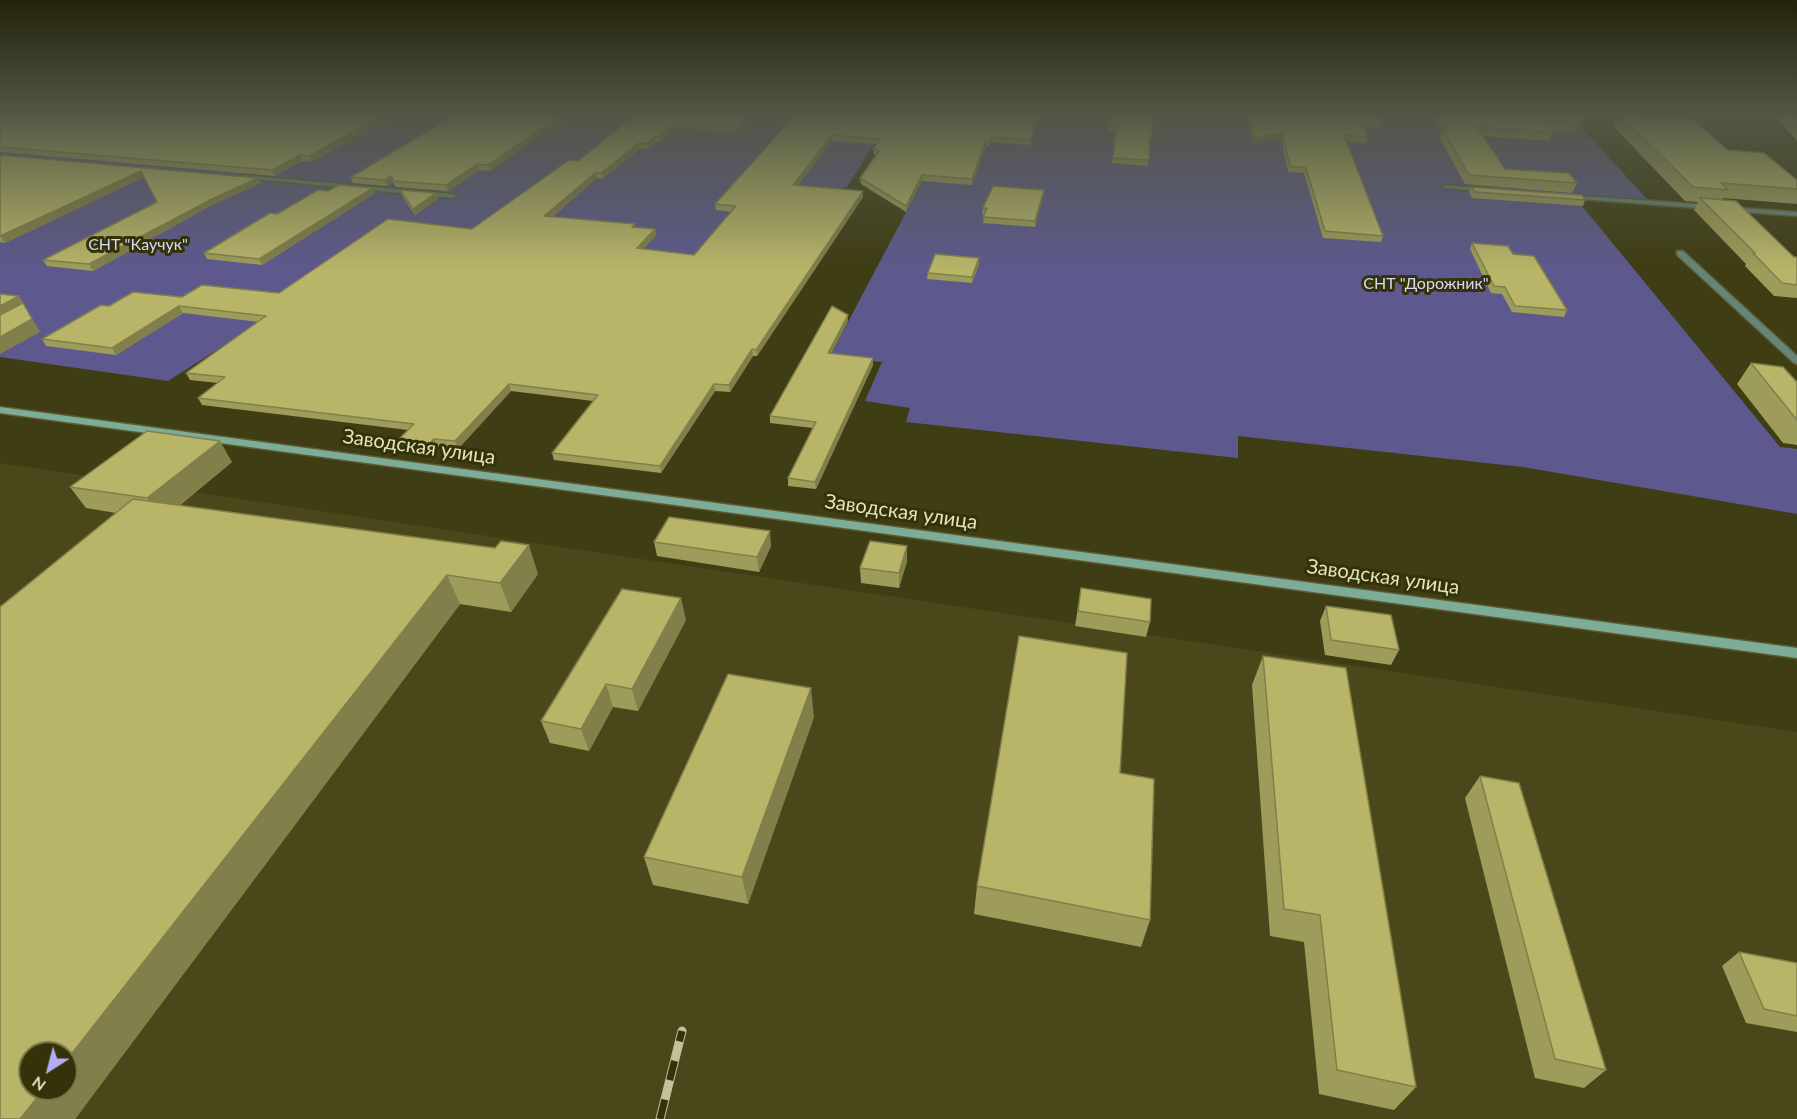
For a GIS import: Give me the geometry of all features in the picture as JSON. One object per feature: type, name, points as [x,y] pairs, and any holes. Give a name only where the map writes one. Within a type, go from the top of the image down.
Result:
[{"type":"main road","name":"Заводская улица","points":[[0,410],[1797,653]]},
{"type":"street","points":[[235,176],[453,196]]},
{"type":"street","points":[[1445,187],[1492,191]]},
{"type":"street","points":[[1562,196],[1715,208]]},
{"type":"street","points":[[1726,209],[1797,214]]},
{"type":"street","points":[[1680,253],[1797,361]]},
{"type":"shaded area","points":[[0,463],[1797,732],[1797,1119],[0,1119]]},
{"type":"green space","name":"СНТ \"Дорожник\"","points":[[0,165],[861,165],[847,187],[789,197],[723,259],[418,222],[168,381],[0,357]]},
{"type":"green space","name":"СНТ \"Дорожник\"","points":[[931,165],[1616,165],[1647,199],[1573,195],[1780,447],[1797,449],[1797,514],[1523,467],[1238,436],[1238,458],[906,422],[910,408],[865,401],[882,362],[830,356]]},
{"type":"building","points":[[0,165],[115,165],[258,178],[210,200],[89,264],[43,260],[157,202],[141,171],[0,236]]},
{"type":"building","points":[[215,165],[281,165],[272,170]]},
{"type":"building","points":[[371,165],[475,165],[446,185],[394,181],[391,176],[385,180],[351,177]]},
{"type":"building","points":[[562,165],[611,165],[601,173],[595,173],[544,216],[635,224],[632,227],[655,229],[637,248],[694,255],[736,206],[715,204],[750,165],[808,165],[793,185],[863,191],[756,350],[752,349],[729,385],[714,384],[660,466],[552,453],[598,395],[509,384],[455,441],[434,439],[430,443],[399,439],[414,424],[198,398],[225,377],[186,373],[266,316],[179,306],[112,348],[42,339],[101,305],[109,306],[133,292],[182,297],[202,285],[279,293],[388,219],[472,229]]},
{"type":"building","points":[[869,165],[977,165],[972,179],[922,175],[906,206],[860,178]]},
{"type":"building","points":[[1356,165],[1383,236],[1325,231],[1306,168],[1290,166]]},
{"type":"building","points":[[1463,165],[1502,165],[1505,169],[1569,173],[1577,183],[1469,175]]},
{"type":"building","points":[[1671,165],[1779,165],[1797,180],[1797,189],[1721,183],[1728,190],[1693,187]]},
{"type":"building","points":[[339,185],[373,188],[259,259],[204,253],[270,213],[277,214],[318,190],[328,191]]},
{"type":"building","points":[[993,186],[1044,190],[1035,221],[983,217],[987,208],[983,208]]},
{"type":"building","points":[[1472,187],[1582,195],[1585,200],[1475,192]]},
{"type":"building","points":[[400,190],[436,193],[413,209]]},
{"type":"building","points":[[1700,198],[1736,201],[1794,257],[1797,257],[1797,285],[1782,283]]},
{"type":"building","points":[[1472,243],[1508,246],[1513,254],[1534,256],[1567,310],[1515,306],[1505,287],[1494,286]]},
{"type":"building","points":[[935,254],[979,258],[972,277],[928,273]]},
{"type":"building","points":[[0,294],[19,296],[0,306]]},
{"type":"building","points":[[23,303],[32,319],[0,337],[0,315]]},
{"type":"building","points":[[832,306],[848,315],[828,353],[873,358],[815,482],[788,478],[816,422],[770,416]]},
{"type":"building","points":[[1751,363],[1783,367],[1797,382],[1797,420]]},
{"type":"building","points":[[147,431],[220,441],[147,498],[70,487]]},
{"type":"building","points":[[133,499],[495,548],[501,541],[529,545],[500,583],[447,575],[78,1046],[78,1041],[18,1041],[18,1101],[34,1101],[20,1119],[0,1119],[0,607]]},
{"type":"building","points":[[669,517],[770,531],[757,557],[654,542]]},
{"type":"building","points":[[870,541],[907,546],[899,573],[860,568]]},
{"type":"building","points":[[1081,588],[1151,599],[1150,622],[1078,611]]},
{"type":"building","points":[[622,589],[681,598],[632,689],[606,684],[581,729],[541,721]]},
{"type":"building","points":[[1326,606],[1391,615],[1399,650],[1331,640]]},
{"type":"building","points":[[1019,636],[1127,653],[1120,773],[1154,779],[1150,920],[977,886]]},
{"type":"building","points":[[1263,656],[1346,668],[1416,1087],[1337,1070],[1320,915],[1284,909]]},
{"type":"building","points":[[728,674],[811,688],[742,877],[644,857]]},
{"type":"building","points":[[1480,776],[1519,783],[1606,1070],[1555,1059]]},
{"type":"building","points":[[1739,952],[1797,963],[1797,1016],[1764,1009]]},
{"type":"railway","points":[[660,1119],[682,1031]]},
{"type":"park label","name":"СНТ \"Каучук\"","points":[[138,245]]}]
